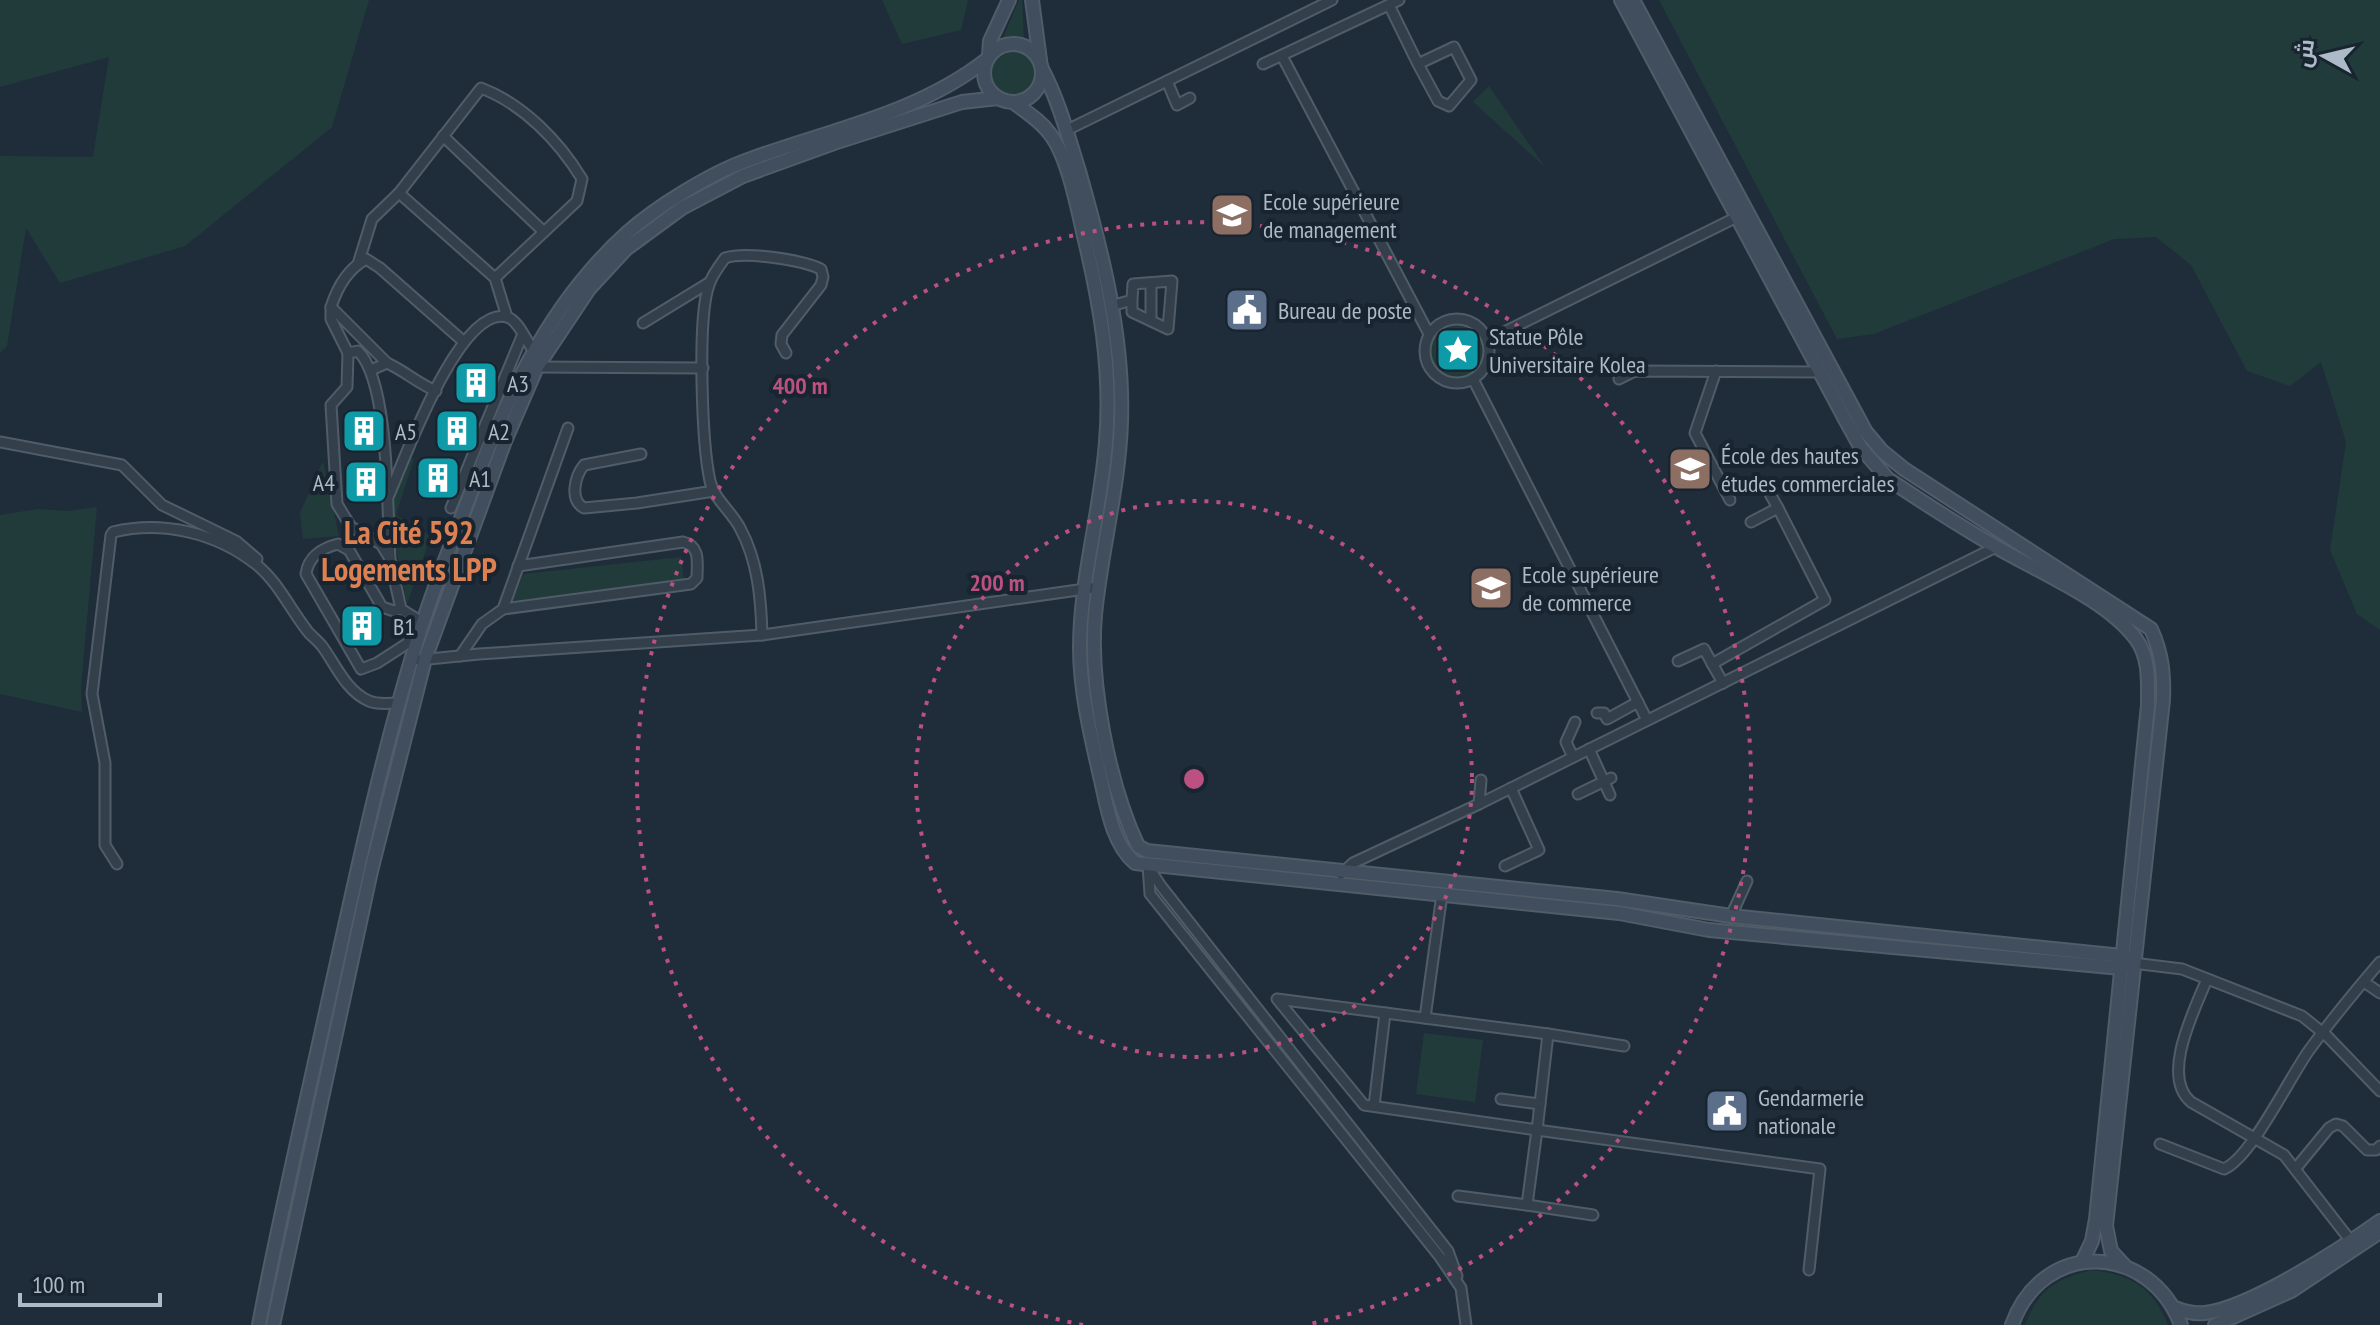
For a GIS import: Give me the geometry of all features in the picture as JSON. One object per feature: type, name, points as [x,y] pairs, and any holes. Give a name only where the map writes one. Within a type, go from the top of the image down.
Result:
[{"type":"main road","points":[[998,98],[990,91],[983,71],[990,41],[1009,0]]},
{"type":"main road","points":[[1013,102],[1032,96],[1038,88],[1041,66],[1032,0]]},
{"type":"main road","points":[[1621,0],[1819,372],[1861,448],[1875,467],[1888,479],[1996,547],[2091,601],[2123,624],[2145,654],[2149,676],[2148,705],[2125,962],[2106,1233],[2111,1251],[2124,1265],[2154,1282],[2175,1308],[2181,1325]]},
{"type":"main road","points":[[1633,0],[1866,432],[1882,451],[1904,469],[2151,629],[2159,648],[2164,670],[2163,700],[2125,962],[2094,1230],[2082,1262]]},
{"type":"main road","points":[[273,1325],[371,871],[425,659],[531,366],[533,350],[559,310],[626,234],[666,204],[744,161],[917,103],[946,88],[997,48],[1017,44],[1027,47],[1041,66],[1067,130],[1089,207],[1117,338],[1121,423],[1118,468],[1093,587]]},
{"type":"main road","points":[[259,1325],[348,911],[419,621],[486,454],[531,366],[589,289],[626,249],[682,208],[743,176],[971,100],[998,98],[1013,102],[1042,124],[1056,143],[1080,217],[1098,294],[1105,339],[1108,398],[1093,587],[1095,683],[1113,777],[1131,831],[1147,858],[1619,913],[1709,930],[2125,962]]},
{"type":"main road","points":[[1147,858],[1344,870],[1617,899],[1731,916],[2125,962]]},
{"type":"main road","points":[[2175,1308],[2204,1313],[2223,1308],[2290,1277],[2380,1221]]},
{"type":"main road","points":[[2215,1325],[2291,1291],[2380,1232]]},
{"type":"main road","points":[[2012,1325],[2023,1301],[2043,1279],[2068,1265],[2096,1261],[2124,1265]]},
{"type":"street","points":[[1067,130],[1332,0]]},
{"type":"street","points":[[1263,64],[1394,2],[1418,64],[1438,101],[1449,106],[1471,80],[1454,47],[1418,64]]},
{"type":"street","points":[[1282,56],[1429,334]]},
{"type":"street","points":[[1167,81],[1177,105],[1190,98]]},
{"type":"street","points":[[358,264],[372,219],[399,193],[481,88],[527,115],[567,154],[582,179],[577,201],[495,278]]},
{"type":"street","points":[[443,136],[544,232]]},
{"type":"street","points":[[399,193],[495,278],[507,317]]},
{"type":"street","points":[[1488,340],[1737,217]]},
{"type":"street","points":[[762,635],[761,592],[754,563],[740,528],[714,491],[708,459],[703,368],[705,309],[710,282],[725,258],[767,257],[821,269],[821,285],[782,335],[781,344],[786,353]]},
{"type":"street","points":[[390,559],[381,544],[351,527],[337,504],[331,405],[347,387],[348,353],[331,319],[337,288],[366,259],[464,342]]},
{"type":"street","points":[[1172,281],[1168,329],[1132,312],[1133,284],[1151,283],[1172,281]]},
{"type":"street","points":[[643,323],[710,282]]},
{"type":"street","points":[[1151,283],[1151,319]]},
{"type":"street","points":[[1111,306],[1132,300]]},
{"type":"street","points":[[331,307],[387,363],[436,391]]},
{"type":"street","points":[[386,502],[414,435],[456,351],[474,331],[497,317],[507,317],[516,323],[533,350]]},
{"type":"street","points":[[1460,318],[1477,325],[1488,340],[1490,349],[1486,366],[1473,379],[1455,383],[1438,377],[1427,362],[1429,334],[1442,322],[1460,318]]},
{"type":"street","points":[[451,508],[522,336]]},
{"type":"street","points":[[348,353],[358,351],[371,370],[381,418],[390,559],[401,609],[419,621],[408,643],[377,663],[361,669],[306,574],[307,563],[321,549],[338,544],[349,550],[382,607],[394,611],[401,609]]},
{"type":"street","points":[[371,370],[387,363]]},
{"type":"street","points":[[531,366],[703,368]]},
{"type":"street","points":[[1619,379],[1635,371],[1819,372]]},
{"type":"street","points":[[1716,371],[1695,433],[1730,500]]},
{"type":"street","points":[[1473,379],[1647,720]]},
{"type":"street","points":[[503,609],[568,428]]},
{"type":"street","points":[[0,442],[122,465],[162,505],[236,541],[265,566],[277,588]]},
{"type":"street","points":[[641,454],[584,465],[575,487],[579,506],[637,503],[714,491]]},
{"type":"street","points":[[1712,664],[1825,600],[1769,492]]},
{"type":"street","points":[[1751,522],[1778,508]]},
{"type":"street","points":[[117,864],[105,845],[105,763],[92,694],[111,535],[117,531],[159,527],[190,531],[235,551],[258,566],[321,645],[339,675],[367,701],[399,703]]},
{"type":"street","points":[[460,656],[482,624],[503,609],[691,584],[697,578],[697,552],[692,545],[683,542],[518,566]]},
{"type":"street","points":[[1333,882],[1353,863],[1479,804],[1996,547]]},
{"type":"street","points":[[411,660],[762,635],[1093,587]]},
{"type":"street","points":[[1678,661],[1704,649],[1723,683]]},
{"type":"street","points":[[1597,713],[1604,713],[1607,719],[1638,702]]},
{"type":"street","points":[[1573,757],[1566,742],[1575,722]]},
{"type":"street","points":[[1589,749],[1608,779],[1610,795]]},
{"type":"street","points":[[1578,794],[1608,779]]},
{"type":"street","points":[[1479,804],[1481,780]]},
{"type":"street","points":[[1505,866],[1539,850],[1511,788]]},
{"type":"street","points":[[1147,858],[1150,894],[1444,1254],[1461,1288],[1466,1325]]},
{"type":"street","points":[[1731,916],[1747,881]]},
{"type":"street","points":[[1425,1018],[1442,894]]},
{"type":"street","points":[[1436,933],[1447,934]]},
{"type":"street","points":[[2125,962],[2182,969],[2302,1016],[2380,1091]]},
{"type":"street","points":[[2160,1144],[2224,1169],[2233,1165],[2322,1033],[2380,962]]},
{"type":"street","points":[[2207,979],[2188,1028],[2178,1082],[2180,1090],[2191,1102],[2280,1152],[2296,1168],[2350,1240]]},
{"type":"street","points":[[2364,982],[2380,993]]},
{"type":"street","points":[[1624,1046],[1277,999],[1364,1105],[1820,1169],[1809,1270]]},
{"type":"street","points":[[1374,1106],[1385,1013]]},
{"type":"street","points":[[1527,1205],[1548,1034]]},
{"type":"street","points":[[1501,1099],[1540,1104]]},
{"type":"street","points":[[2296,1168],[2334,1125],[2343,1126],[2367,1150],[2380,1146]]},
{"type":"street","points":[[1458,1196],[1593,1215]]},
{"type":"green space","points":[[0,0],[369,0],[332,127],[185,246],[60,283],[26,228],[7,346],[0,353],[0,156],[93,157],[109,57],[0,87]]},
{"type":"green space","points":[[882,0],[968,0],[961,30],[902,44]]},
{"type":"green space","points":[[1019,0],[1022,0],[1024,43],[1002,40]]},
{"type":"green space","points":[[1659,0],[2380,0],[2380,630],[2357,614],[2330,550],[2346,442],[2321,362],[2290,386],[2247,371],[2191,265],[2156,237],[2114,239],[1874,334],[1837,339]]},
{"type":"green space","points":[[1012,49],[1028,56],[1035,72],[1028,88],[1012,95],[996,88],[989,72],[996,56]]},
{"type":"green space","points":[[1489,86],[1545,167],[1473,102]]},
{"type":"green space","points":[[1457,324],[1476,332],[1484,351],[1476,370],[1457,378],[1438,370],[1430,351],[1438,332]]},
{"type":"green space","points":[[410,459],[414,459],[396,515],[431,536],[407,604],[393,533],[392,500]]},
{"type":"green space","points":[[323,461],[339,536],[303,539],[300,513]]},
{"type":"green space","points":[[97,507],[81,686],[82,712],[0,694],[0,515],[38,509],[68,511]]},
{"type":"green space","points":[[681,557],[684,580],[513,601],[523,574]]},
{"type":"green space","points":[[1424,1033],[1483,1040],[1475,1102],[1416,1094]]},
{"type":"green space","points":[[2092,1270],[2118,1275],[2139,1285],[2155,1301],[2168,1325],[2025,1325],[2036,1303],[2050,1287]]},
{"type":"place","name":"Ecole supérieure de management","points":[[1232,215]]},
{"type":"place","name":"Bureau de poste","points":[[1247,310]]},
{"type":"place","name":"Statue Pôle Universitaire Kolea","points":[[1458,350]]},
{"type":"place","name":"A3","points":[[476,383]]},
{"type":"place","name":"A5","points":[[364,431]]},
{"type":"place","name":"A2","points":[[457,431]]},
{"type":"place","name":"École des hautes études commerciales","points":[[1690,469]]},
{"type":"place","name":"A1","points":[[438,478]]},
{"type":"place","name":"A4","points":[[366,482]]},
{"type":"place","name":"Ecole supérieure de commerce","points":[[1491,588]]},
{"type":"place","name":"B1","points":[[362,626]]},
{"type":"place","name":"Gendarmerie nationale","points":[[1727,1111]]},
{"type":"district","name":"La Cité 592 Logements LPP","points":[[409,550]]}]
